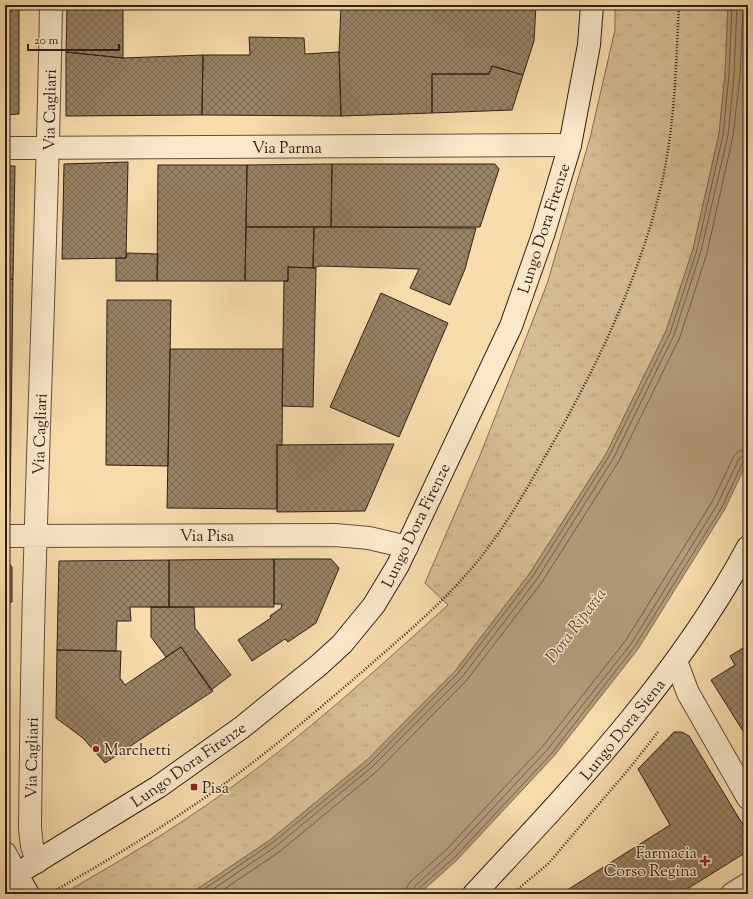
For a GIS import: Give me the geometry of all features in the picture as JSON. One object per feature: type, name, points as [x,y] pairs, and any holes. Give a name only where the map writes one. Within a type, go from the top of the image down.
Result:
[{"type":"street","name":"Via Cagliari","points":[[37,862],[32,846],[30,828],[35,536],[49,148],[51,5]]},
{"type":"street","name":"Lungo Dora Firenze","points":[[11,878],[113,816],[194,762],[319,665],[342,644],[374,605],[407,547],[511,326],[544,232],[570,144],[589,45],[592,5]]},
{"type":"street","name":"Via Parma","points":[[5,148],[570,144]]},
{"type":"street","name":"Via Pisa","points":[[5,536],[335,535],[370,538],[407,547]]},
{"type":"street","name":"Lungo Dora Siena","points":[[474,894],[580,780],[676,661],[711,608],[748,547]]},
{"type":"street","points":[[676,661],[688,693],[748,798]]},
{"type":"street","points":[[5,853],[11,878],[28,894]]},
{"type":"street","points":[[732,894],[748,884]]},
{"type":"path","points":[[62,886],[131,845],[206,796],[255,761],[416,627],[438,605],[475,563],[503,528],[579,399],[609,336],[642,251],[662,181],[667,152],[672,115],[679,5]]},
{"type":"path","points":[[512,894],[548,864],[633,764],[661,727]]},
{"type":"green space","points":[[615,5],[728,5],[725,75],[719,134],[693,249],[666,331],[606,454],[530,573],[456,670],[367,760],[270,840],[190,894],[74,894],[66,892],[167,832],[254,771],[339,702],[448,605],[425,583],[481,453],[547,284],[590,138],[615,30]]},
{"type":"water","name":"Dora Riparia","points":[[728,5],[748,5],[748,460],[725,509],[638,649],[554,756],[456,861],[419,894],[190,894],[270,840],[367,760],[456,670],[530,573],[606,454],[666,331],[693,249],[719,134],[725,75]]},
{"type":"building","points":[[5,5],[19,5],[19,114],[5,115]]},
{"type":"building","points":[[67,5],[123,5],[123,58],[66,52]]},
{"type":"building","points":[[341,5],[536,5],[534,41],[523,75],[492,66],[489,74],[432,74],[432,113],[341,116],[339,52]]},
{"type":"building","points":[[249,37],[304,38],[305,54],[339,52],[341,116],[202,115],[203,55],[250,55]]},
{"type":"building","points":[[66,52],[123,58],[203,55],[202,115],[66,116]]},
{"type":"building","points":[[492,66],[523,75],[512,110],[432,113],[432,74],[489,74]]},
{"type":"building","points":[[128,162],[126,258],[62,259],[64,164]]},
{"type":"building","points":[[332,164],[495,164],[499,169],[480,227],[331,227]]},
{"type":"building","points":[[332,164],[331,227],[246,227],[247,165]]},
{"type":"building","points":[[158,165],[247,165],[245,281],[157,281]]},
{"type":"building","points":[[5,166],[15,166],[13,279],[5,279]]},
{"type":"building","points":[[246,227],[314,227],[313,268],[288,267],[288,281],[245,281]]},
{"type":"building","points":[[314,227],[476,228],[465,269],[450,305],[410,288],[419,269],[320,266],[313,268]]},
{"type":"building","points":[[127,253],[158,254],[157,281],[116,281],[116,258],[126,258]]},
{"type":"building","points":[[288,267],[316,268],[313,407],[282,406],[284,281],[288,281]]},
{"type":"building","points":[[5,279],[13,279],[10,511],[5,511]]},
{"type":"building","points":[[381,293],[448,323],[399,437],[330,407]]},
{"type":"building","points":[[107,300],[171,300],[168,466],[106,465]]},
{"type":"building","points":[[170,349],[283,349],[282,445],[277,445],[277,509],[167,508]]},
{"type":"building","points":[[394,444],[365,511],[277,512],[277,445]]},
{"type":"building","points":[[5,559],[12,567],[12,602],[7,603],[7,612],[5,612]]},
{"type":"building","points":[[274,559],[274,607],[169,607],[169,560]]},
{"type":"building","points":[[274,559],[331,559],[339,568],[316,623],[288,642],[285,639],[252,661],[238,640],[271,618],[270,616],[281,608],[282,604],[274,604]]},
{"type":"building","points":[[169,560],[169,607],[130,607],[131,621],[117,621],[116,651],[57,650],[59,561]]},
{"type":"building","points":[[151,607],[194,607],[195,628],[231,675],[211,690],[181,647],[166,657],[151,637]]},
{"type":"building","points":[[5,640],[9,640],[8,702],[5,702]]},
{"type":"building","points":[[748,645],[748,739],[711,680],[735,665],[730,656]]},
{"type":"building","points":[[181,647],[213,691],[105,763],[83,738],[56,718],[57,650],[121,651],[120,678],[125,685]]},
{"type":"building","points":[[674,732],[682,732],[689,736],[748,833],[748,848],[745,853],[679,894],[561,894],[670,825],[638,769]]},
{"type":"place","name":"Marchetti","points":[[96,749]]},
{"type":"place","name":"Pisa","points":[[194,787]]},
{"type":"place","name":"Farmacia Corso Regina","points":[[705,861]]}]
